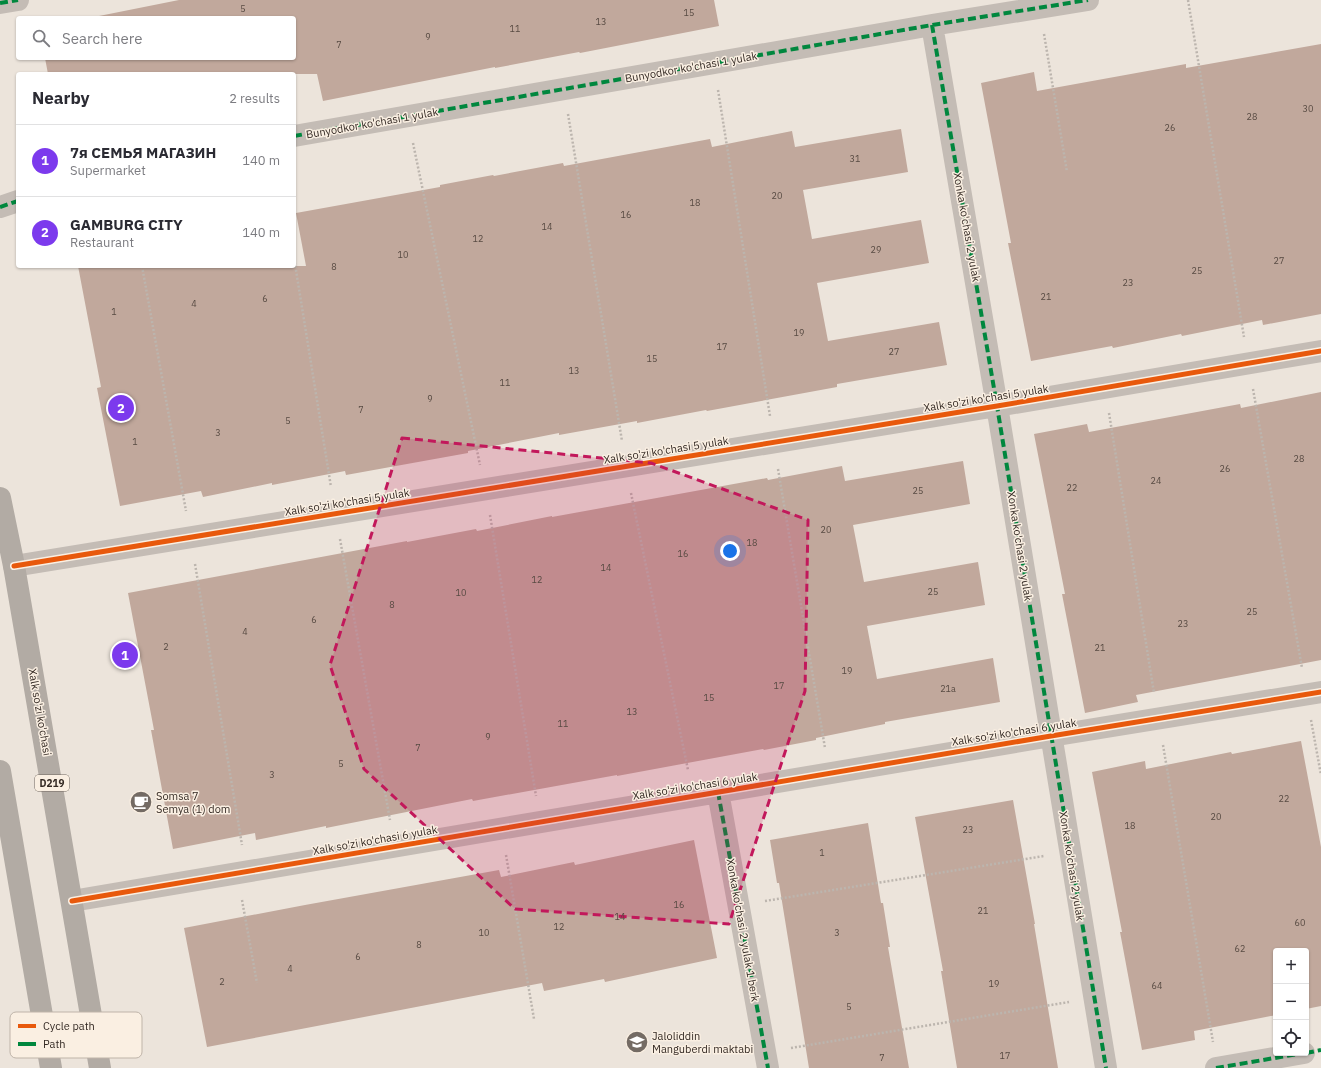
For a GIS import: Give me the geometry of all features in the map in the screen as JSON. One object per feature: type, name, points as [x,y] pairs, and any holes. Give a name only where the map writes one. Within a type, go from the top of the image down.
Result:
[{"type":"main road","name":"Xalk so'zi ko'chasi","points":[[0,498],[14,566],[91,1012]]},
{"type":"main road","points":[[0,771],[41,1012]]},
{"type":"main road","points":[[49,1058],[51,1068]]},
{"type":"main road","name":"Xalk so'zi ko'chasi","points":[[98,1058],[100,1068]]},
{"type":"street","points":[[0,3],[18,0]]},
{"type":"street","name":"Bunyodkor ko'chasi 1 yulak","points":[[296,136],[932,24],[1088,0]]},
{"type":"street","name":"Xonka ko'chasi 2 yulak","points":[[932,24],[997,406],[1106,1068]]},
{"type":"street","points":[[0,206],[16,202]]},
{"type":"street","name":"Xalk so'zi ko'chasi 5 yulak","points":[[14,566],[997,406],[1321,351]]},
{"type":"street","name":"Xalk so'zi ko'chasi 6 yulak","points":[[72,900],[242,873],[501,828],[1321,692]]},
{"type":"street","name":"Xonka ko'chasi 2 yulak 1 berk","points":[[718,792],[767,1060]]},
{"type":"street","points":[[1309,1052],[1321,1050]]},
{"type":"street","points":[[1216,1068],[1287,1056]]},
{"type":"path","points":[[1040,8],[1067,172]]},
{"type":"path","points":[[142,268],[191,537],[242,873],[257,983]]},
{"type":"path","points":[[296,268],[336,514],[394,846]]},
{"type":"path","points":[[501,828],[534,1019]]},
{"type":"path","points":[[738,905],[1070,852]]},
{"type":"path","points":[[767,1060],[1094,998]]},
{"type":"highlighted area","points":[[402,438],[651,463],[808,520],[805,691],[729,924],[515,909],[364,769],[330,665]]},
{"type":"building","points":[[179,0],[714,0],[719,26],[580,53],[495,67],[323,101],[317,74],[296,74],[296,72],[48,72],[45,60],[296,60],[296,16],[99,16]]},
{"type":"building","points":[[1321,44],[1321,314],[1263,325],[1262,320],[1182,336],[1181,334],[1113,348],[1112,346],[1031,361],[1008,243],[1011,243],[981,83],[1034,72],[1037,91],[1186,64],[1186,68]]},
{"type":"building","points":[[901,129],[908,172],[803,190],[812,239],[921,220],[929,263],[817,283],[828,341],[939,322],[947,365],[837,384],[837,387],[707,411],[637,423],[637,421],[559,435],[559,433],[468,451],[468,453],[346,475],[345,471],[272,485],[272,483],[203,497],[201,491],[120,506],[97,388],[101,387],[78,268],[296,268],[296,266],[306,266],[296,213],[440,187],[440,185],[493,175],[563,163],[564,166],[710,139],[712,147],[792,131],[795,147]]},
{"type":"building","points":[[1321,392],[1321,660],[1136,695],[1138,702],[1085,713],[1062,594],[1065,594],[1034,434],[1087,424],[1089,432],[1240,404],[1241,408]]},
{"type":"building","points":[[963,461],[970,504],[853,525],[864,582],[978,562],[985,605],[867,626],[877,679],[993,658],[1000,702],[885,722],[885,724],[816,738],[816,740],[764,750],[473,801],[472,799],[326,828],[326,826],[256,840],[255,833],[173,849],[151,730],[154,730],[128,593],[407,541],[476,529],[477,531],[552,516],[767,478],[768,480],[842,466],[845,481]]},
{"type":"building","points":[[1301,741],[1321,847],[1321,1006],[1309,1008],[1309,948],[1273,948],[1273,1016],[1194,1031],[1195,1040],[1142,1050],[1120,932],[1122,932],[1092,772],[1145,761],[1146,769],[1231,752],[1232,754]]},
{"type":"building","points":[[1013,800],[1058,1068],[957,1068],[941,971],[943,971],[915,817]]},
{"type":"building","points":[[868,823],[881,903],[883,903],[890,947],[888,947],[909,1068],[809,1068],[779,883],[777,883],[770,840]]},
{"type":"building","points":[[694,840],[717,958],[605,982],[604,979],[544,991],[542,983],[207,1047],[184,928],[499,870],[501,877],[574,862],[575,865]]},
{"type":"marked path","points":[[0,3],[18,0]]},
{"type":"marked path","points":[[296,136],[932,25],[1088,0]]},
{"type":"marked path","points":[[932,25],[997,406],[1106,1068]]},
{"type":"marked path","points":[[0,207],[16,202]]},
{"type":"marked path","points":[[718,792],[768,1068]]},
{"type":"marked path","points":[[1309,1052],[1321,1050]]},
{"type":"marked path","points":[[1216,1068],[1286,1056]]},
{"type":"cycle path","points":[[14,566],[997,406],[1321,351]]},
{"type":"cycle path","points":[[72,901],[1321,692]]},
{"type":"place","name":"GAMBURG CITY","points":[[121,408]]},
{"type":"place","name":"7я СЕМЬЯ МАГАЗИН","points":[[125,655]]},
{"type":"place","name":"Somsa 7 Semya (1) dom","points":[[141,802]]},
{"type":"place","name":"Jaloliddin Manguberdi maktabi","points":[[637,1042]]}]
